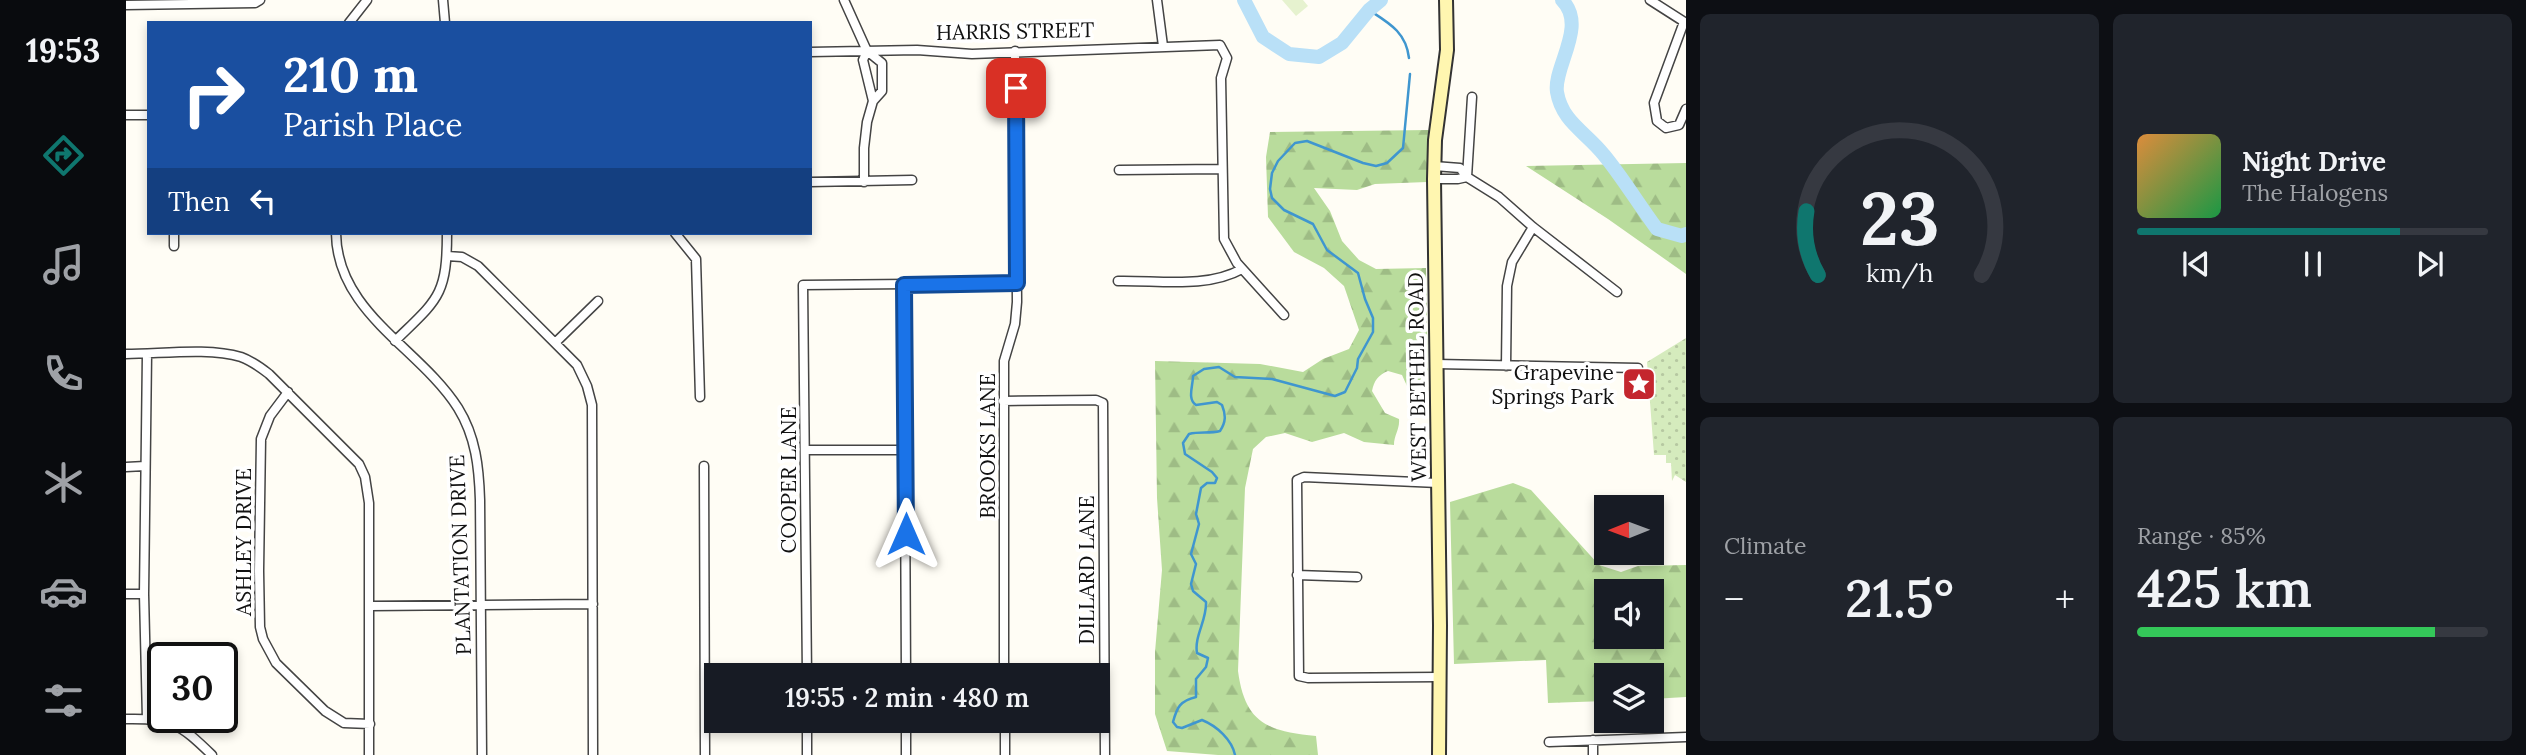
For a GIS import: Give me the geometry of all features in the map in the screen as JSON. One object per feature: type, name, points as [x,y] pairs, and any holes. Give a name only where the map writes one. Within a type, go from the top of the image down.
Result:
[{"type":"main road","name":"WEST BETHEL ROAD","points":[[1439,755],[1434,172],[1435,140],[1447,50],[1446,0]]},
{"type":"street","points":[[351,21],[367,0]]},
{"type":"street","points":[[443,0],[445,21]]},
{"type":"street","points":[[844,0],[867,51],[882,63],[883,91],[873,101],[867,122],[864,182]]},
{"type":"street","points":[[1157,0],[1163,46]]},
{"type":"street","points":[[1650,0],[1685,22],[1654,103],[1657,121],[1666,128],[1679,125],[1686,109]]},
{"type":"street","points":[[126,5],[258,1]]},
{"type":"street","name":"HARRIS STREET","points":[[812,52],[917,50],[972,54],[1220,45],[1227,58],[1221,78],[1222,169]]},
{"type":"street","points":[[867,51],[863,60],[873,101]]},
{"type":"street","name":"BROOKS LANE","points":[[1004,663],[1004,361],[1015,324],[1017,283],[1015,51]]},
{"type":"street","points":[[1467,177],[1472,97]]},
{"type":"street","points":[[126,115],[147,115]]},
{"type":"street","points":[[1434,172],[1460,168],[1467,177],[1499,197],[1617,292]]},
{"type":"street","points":[[1119,170],[1222,169],[1224,239],[1242,269],[1284,315]]},
{"type":"street","points":[[812,182],[912,180]]},
{"type":"street","points":[[1506,366],[1507,286],[1512,262],[1533,227]]},
{"type":"street","points":[[174,235],[174,246]]},
{"type":"street","name":"PLANTATION DRIVE","points":[[336,235],[336,245],[351,285],[379,326],[438,383],[457,408],[473,440],[479,469],[480,500],[482,755]]},
{"type":"street","points":[[395,341],[434,302],[444,282],[447,235]]},
{"type":"street","points":[[677,235],[696,259],[700,397]]},
{"type":"street","points":[[447,256],[463,257],[478,266],[577,365],[587,386],[592,405],[593,755]]},
{"type":"street","points":[[1118,281],[1208,281],[1242,269]]},
{"type":"street","points":[[906,663],[904,285],[1017,283]]},
{"type":"street","name":"COOPER LANE","points":[[807,663],[803,285],[904,285]]},
{"type":"street","points":[[555,344],[598,300]]},
{"type":"street","points":[[126,354],[208,353],[239,357],[253,362],[288,392],[359,464],[365,477],[369,503],[369,755]]},
{"type":"street","points":[[126,719],[147,719],[147,354]]},
{"type":"street","points":[[1436,364],[1638,368]]},
{"type":"street","name":"ASHLEY DRIVE","points":[[288,392],[270,416],[261,439],[260,608],[263,639],[276,663],[325,711],[344,723],[369,724]]},
{"type":"street","name":"DILLARD LANE","points":[[1003,401],[1096,400],[1103,403],[1105,755]]},
{"type":"street","points":[[806,450],[905,450]]},
{"type":"street","points":[[126,467],[145,466]]},
{"type":"street","points":[[704,466],[705,755]]},
{"type":"street","points":[[1438,483],[1304,477],[1297,480],[1297,575],[1299,676],[1439,677]]},
{"type":"street","points":[[1297,575],[1357,577]]},
{"type":"street","points":[[126,594],[145,594]]},
{"type":"street","points":[[370,606],[593,604]]},
{"type":"street","points":[[187,733],[212,755]]},
{"type":"street","points":[[807,733],[807,755]]},
{"type":"street","points":[[906,733],[906,755]]},
{"type":"street","points":[[1004,733],[1005,755]]},
{"type":"street","points":[[1549,742],[1686,737]]},
{"type":"street","points":[[1592,740],[1593,755]]},
{"type":"green space","points":[[1282,0],[1303,0],[1308,6],[1296,16]]},
{"type":"green space","points":[[1429,130],[1427,182],[1375,184],[1357,190],[1314,188],[1330,211],[1342,241],[1359,260],[1376,269],[1426,268],[1428,376],[1407,386],[1402,375],[1388,371],[1377,379],[1372,391],[1385,413],[1399,419],[1394,445],[1364,442],[1344,433],[1312,442],[1285,433],[1266,437],[1253,449],[1245,488],[1238,671],[1241,689],[1246,702],[1261,721],[1284,731],[1316,736],[1318,755],[1218,755],[1167,751],[1155,714],[1155,652],[1162,570],[1157,498],[1155,361],[1260,364],[1303,372],[1323,359],[1349,349],[1359,330],[1344,286],[1324,268],[1294,252],[1268,217],[1266,157],[1270,132]]},
{"type":"green space","points":[[1686,163],[1686,274],[1526,166]]},
{"type":"green space","name":"Grapevine Springs Park","points":[[1686,338],[1686,482],[1675,475],[1672,481],[1671,463],[1666,463],[1666,455],[1654,455],[1647,362]]},
{"type":"green space","points":[[1513,483],[1531,490],[1594,559],[1594,565],[1621,572],[1638,566],[1686,565],[1686,697],[1664,698],[1664,663],[1594,663],[1594,701],[1548,703],[1546,660],[1454,664],[1450,502]]},
{"type":"waterway","points":[[1244,0],[1263,37],[1289,54],[1319,57],[1342,43],[1369,10],[1381,0]]},
{"type":"waterway","points":[[1562,0],[1569,10],[1572,22],[1557,82],[1557,92],[1564,111],[1611,164],[1657,229],[1682,236],[1686,234]]},
{"type":"waterway","points":[[1369,10],[1390,24],[1400,35],[1409,58]]},
{"type":"waterway","points":[[1235,755],[1227,739],[1208,723],[1202,720],[1182,728],[1173,722],[1180,705],[1196,697],[1196,679],[1206,667],[1208,658],[1197,653],[1197,640],[1206,602],[1193,591],[1191,584],[1196,564],[1191,554],[1199,524],[1196,514],[1201,488],[1207,483],[1215,483],[1217,478],[1185,454],[1183,443],[1189,434],[1220,431],[1225,418],[1222,405],[1217,402],[1196,405],[1193,402],[1193,376],[1204,369],[1219,367],[1235,377],[1272,379],[1335,396],[1345,392],[1357,368],[1358,359],[1373,332],[1373,318],[1358,273],[1327,250],[1313,224],[1284,210],[1272,198],[1272,173],[1278,161],[1295,143],[1307,141],[1363,163],[1376,166],[1387,163],[1403,148],[1410,74]]},
{"type":"place","name":"Grapevine Springs Park","points":[[1639,384]]},
{"type":"route","points":[[906,534],[904,285],[1017,283],[1016,88]]}]
